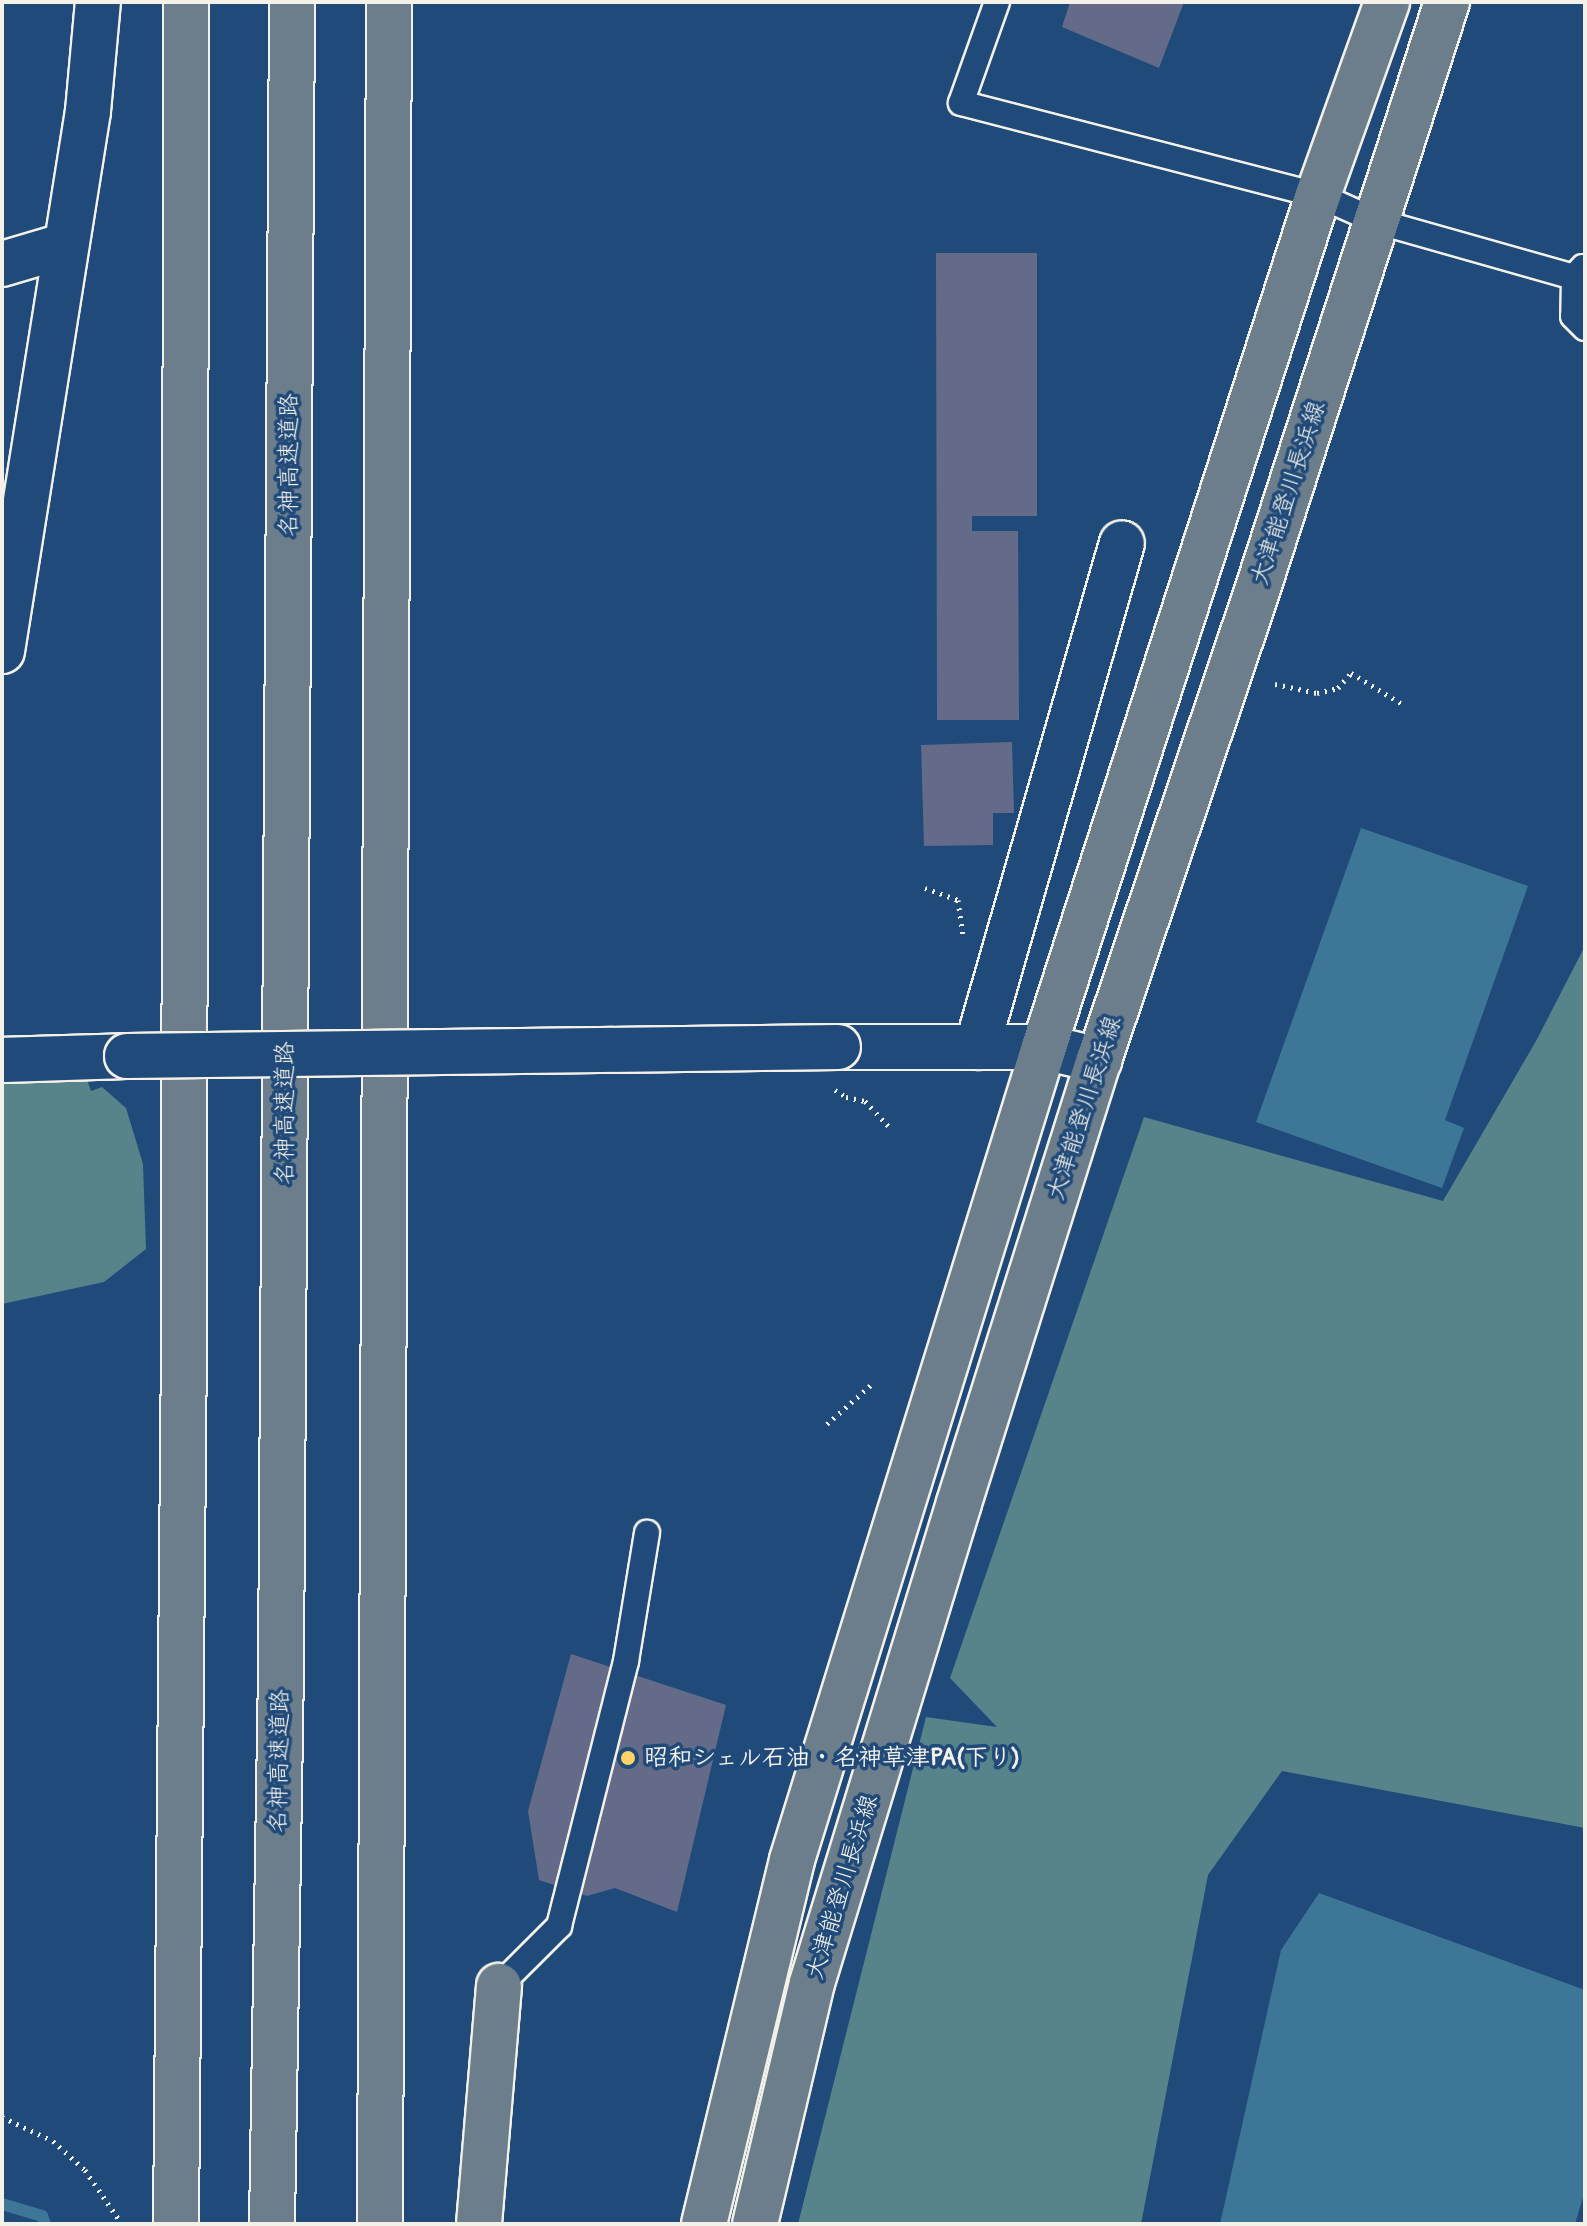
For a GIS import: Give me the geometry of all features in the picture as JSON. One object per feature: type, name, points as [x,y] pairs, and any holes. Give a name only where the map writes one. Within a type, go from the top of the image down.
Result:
[{"type":"main road","points":[[176,2224],[184,1336],[186,2]]},
{"type":"main road","points":[[380,2224],[389,2]]},
{"type":"main road","name":"大津能登川長浜線","points":[[704,2224],[792,1860],[1044,1047],[1318,195],[1387,2]]},
{"type":"main road","name":"大津能登川長浜線","points":[[755,2224],[812,1983],[1099,1060],[1259,585],[1447,2]]},
{"type":"main road","name":"名神高速道路","points":[[272,2224],[281,1668],[292,3]]},
{"type":"main road","points":[[479,2224],[499,1986]]},
{"type":"street","points":[[2,651],[12,512],[66,245],[88,111],[98,2]]},
{"type":"street","points":[[2,264],[66,245]]},
{"type":"street","points":[[977,1047],[1122,543]]},
{"type":"street","points":[[2,1060],[127,1056],[830,1064],[977,1047],[1044,1047],[1099,1060]]},
{"type":"lane","points":[[997,2],[961,103],[1318,195],[1376,221],[1579,271],[1573,316],[1585,328]]},
{"type":"lane","points":[[499,1986],[559,1926],[626,1661],[647,1533]]},
{"type":"path","points":[[1275,684],[1317,693],[1338,688],[1351,673],[1402,704]]},
{"type":"path","points":[[830,1064],[846,1097],[865,1101],[888,1126]]},
{"type":"path","points":[[827,1424],[872,1384]]},
{"type":"path","points":[[2,2117],[53,2141],[85,2170],[122,2224]]},
{"type":"green space","points":[[1585,946],[1585,1828],[1282,1771],[1208,1875],[1141,2224],[798,2224],[926,1717],[997,1727],[950,1678],[1144,1117],[1443,1201],[1536,1041]]},
{"type":"green space","points":[[2,1077],[86,1077],[91,1091],[102,1087],[126,1108],[143,1164],[146,1249],[104,1282],[2,1304]]},
{"type":"water","points":[[1361,828],[1528,886],[1445,1120],[1464,1128],[1442,1188],[1256,1122]]},
{"type":"water","points":[[1319,1893],[1585,1990],[1585,2191],[1575,2224],[1220,2224],[1281,1950]]},
{"type":"building","points":[[1070,2],[1184,2],[1159,68],[1062,27]]},
{"type":"building","points":[[936,253],[1037,253],[1037,516],[972,516],[972,531],[1018,531],[1019,720],[937,720]]},
{"type":"building","points":[[1012,742],[1014,813],[993,813],[993,845],[924,846],[921,745]]},
{"type":"building","name":"昭和シェル石油・名神草津PA(下り)","points":[[571,1654],[726,1705],[677,1912],[615,1888],[587,1896],[539,1880],[528,1811]]},
{"type":"waterway","points":[[2,2204],[42,2216],[45,2224]]},
{"type":"place","name":"昭和シェル石油・名神草津PA(下り)","points":[[628,1758]]}]
